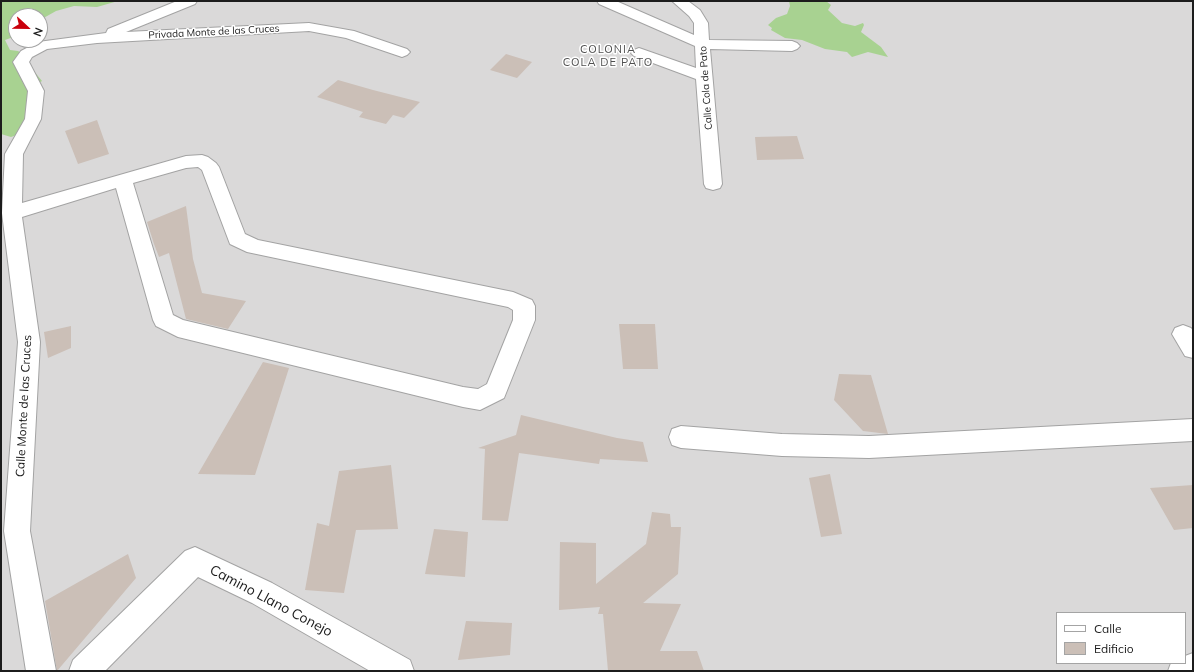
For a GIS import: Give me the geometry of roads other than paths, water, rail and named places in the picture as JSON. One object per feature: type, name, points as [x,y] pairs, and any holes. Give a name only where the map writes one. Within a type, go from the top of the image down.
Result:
[{"type":"street","points":[[97,38],[190,1]]},
{"type":"street","points":[[604,1],[703,44],[792,46]]},
{"type":"street","name":"Calle Cola de Pato","points":[[679,1],[695,13],[702,23],[704,76],[713,184]]},
{"type":"street","name":"Privada Monte de las Cruces","points":[[26,54],[43,45],[97,38],[309,27],[349,34],[402,52]]},
{"type":"street","points":[[639,53],[704,76]]},
{"type":"street","name":"Calle Monte de las Cruces","points":[[26,54],[21,62],[36,91],[33,119],[14,154],[12,213],[29,342],[17,531],[41,671]]},
{"type":"street","points":[[12,213],[123,180],[186,162],[202,161],[210,167],[237,238],[254,247],[513,300],[524,306],[524,320],[496,391],[480,400],[463,397],[178,328],[164,320],[123,180]]},
{"type":"street","points":[[681,437],[782,445],[869,447],[1193,430]]},
{"type":"street","name":"Camino Llano Conejo","points":[[84,671],[195,561],[262,593],[399,671]]},
{"type":"street","points":[[1183,671],[1193,668]]},
{"type":"district","name":"COLONIA COLA DE PATO","points":[[608,56]]}]
